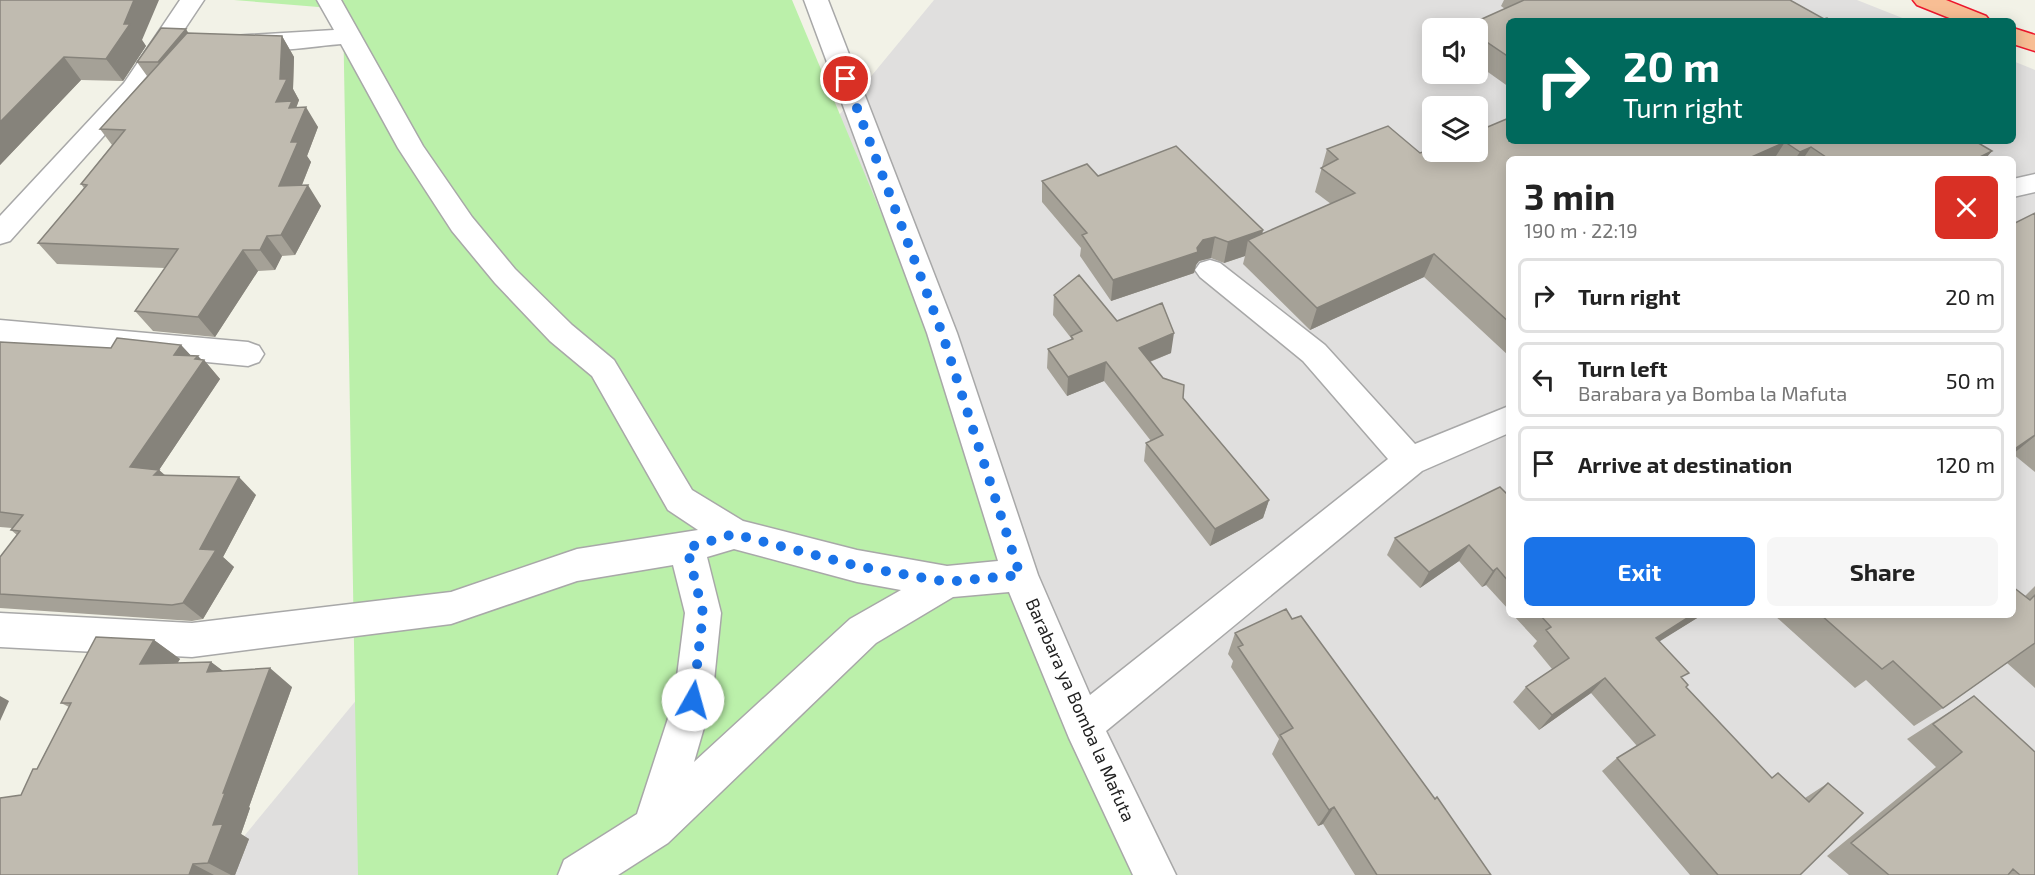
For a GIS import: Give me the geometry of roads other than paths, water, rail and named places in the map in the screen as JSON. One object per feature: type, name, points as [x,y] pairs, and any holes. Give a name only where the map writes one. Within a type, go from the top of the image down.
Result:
[{"type":"highway","points":[[1925,0],[1970,18]]},
{"type":"highway","points":[[2016,36],[2035,44]]},
{"type":"street","points":[[0,234],[133,88],[192,0]]},
{"type":"street","points":[[329,0],[411,148],[462,225],[505,276],[537,309],[561,333],[603,368],[680,500],[734,534],[857,566],[947,582],[1020,575]]},
{"type":"street","name":"Barabara ya Bomba la Mafuta","points":[[816,0],[942,333],[1020,575],[1083,725],[1155,875]]},
{"type":"street","points":[[167,37],[276,42],[349,36]]},
{"type":"street","points":[[2016,187],[2035,183]]},
{"type":"street","points":[[1210,270],[1314,353],[1410,461]]},
{"type":"street","points":[[0,331],[249,354]]},
{"type":"street","points":[[1083,725],[1410,461],[1506,419]]},
{"type":"street","points":[[0,630],[192,640],[451,608],[577,565],[687,548],[734,534]]},
{"type":"street","points":[[653,828],[693,700],[703,613],[687,548]]},
{"type":"street","points":[[579,875],[653,828],[863,631],[947,582]]}]
